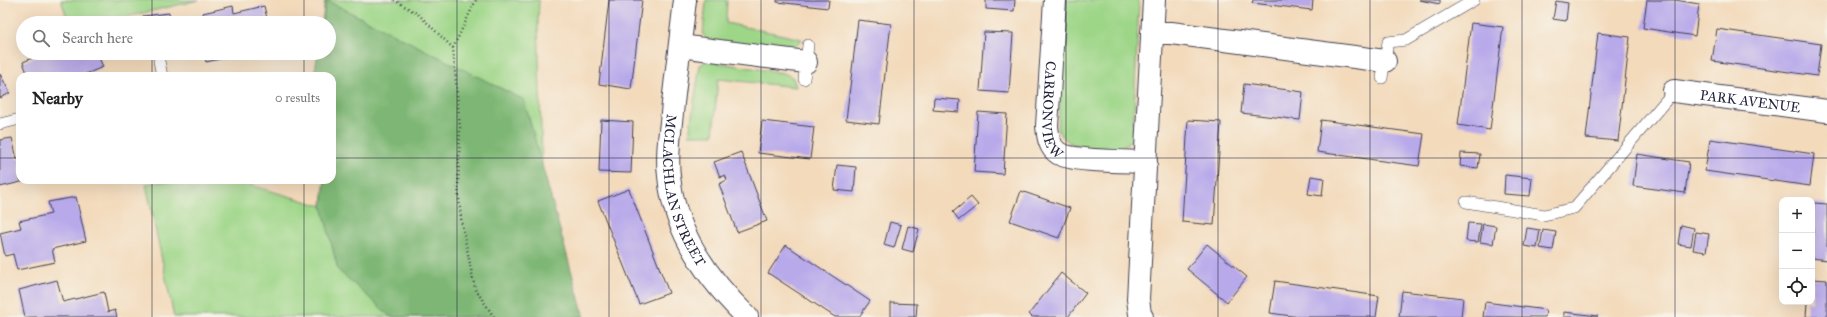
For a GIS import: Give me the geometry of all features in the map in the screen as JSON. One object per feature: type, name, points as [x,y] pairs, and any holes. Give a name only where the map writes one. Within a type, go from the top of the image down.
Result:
[{"type":"street","name":"MCLACHLAN STREET","points":[[685,0],[669,141],[669,176],[675,208],[688,240],[704,270],[726,297],[747,317]]},
{"type":"street","name":"CARRONVIEW","points":[[1055,0],[1047,126],[1048,137],[1052,146],[1058,153],[1070,158],[1146,162]]},
{"type":"street","points":[[1142,317],[1140,314],[1138,299],[1154,0]]},
{"type":"street","points":[[1152,33],[1171,33],[1384,69]]},
{"type":"street","points":[[680,46],[806,62]]},
{"type":"street","name":"PARK AVENUE","points":[[1674,91],[1827,111]]},
{"type":"lane","points":[[1384,69],[1388,42],[1406,40],[1474,0]]},
{"type":"lane","points":[[159,61],[161,72]]},
{"type":"lane","points":[[1466,202],[1544,215],[1574,208],[1674,91]]},
{"type":"lane","points":[[0,124],[16,120]]},
{"type":"path","points":[[394,0],[418,14],[453,48]]},
{"type":"path","points":[[476,0],[453,48],[460,128],[458,188],[461,219],[475,289],[494,317]]},
{"type":"green space","points":[[61,0],[199,0],[130,16],[67,16]]},
{"type":"green space","points":[[325,0],[539,0],[538,21],[543,203],[581,317],[174,317],[146,184],[248,184],[322,206],[325,184],[336,184],[336,72],[315,72],[317,60],[336,60],[336,16],[323,16]]},
{"type":"green space","points":[[326,0],[524,100],[584,317],[391,317],[338,270],[322,206],[325,184],[336,184],[336,72],[315,72],[317,60],[336,60],[336,16],[323,16]]},
{"type":"green space","points":[[706,0],[727,0],[726,23],[802,39],[796,46],[786,49],[709,41],[703,35]]},
{"type":"green space","points":[[1066,0],[1139,0],[1133,132],[1132,140],[1121,149],[1094,148],[1076,145],[1068,142],[1058,129]]},
{"type":"green space","points":[[707,61],[784,73],[793,78],[796,87],[718,79],[713,135],[689,135],[700,65]]},
{"type":"building","points":[[609,0],[642,0],[631,89],[599,84]]},
{"type":"building","points":[[777,0],[829,0],[828,8],[777,2]]},
{"type":"building","points":[[986,0],[1015,0],[1014,11],[986,9]]},
{"type":"building","points":[[1253,0],[1313,0],[1312,10],[1252,3]]},
{"type":"building","points":[[1419,0],[1440,0],[1440,4]]},
{"type":"building","points":[[1647,0],[1675,0],[1699,4],[1695,36],[1643,28]]},
{"type":"building","points":[[1556,1],[1568,3],[1566,21],[1553,19]]},
{"type":"building","points":[[233,6],[234,13],[264,6],[266,16],[204,16],[203,13]]},
{"type":"building","points":[[169,13],[169,16],[143,16]]},
{"type":"building","points":[[858,20],[891,24],[879,124],[846,120]]},
{"type":"building","points":[[1471,23],[1503,27],[1490,130],[1458,125]]},
{"type":"building","points":[[1717,29],[1821,44],[1817,76],[1712,61]]},
{"type":"building","points":[[984,32],[1013,33],[1009,93],[980,91]]},
{"type":"building","points":[[1598,33],[1630,37],[1618,141],[1586,138]]},
{"type":"building","points":[[28,60],[100,60],[103,67],[91,72],[27,72],[23,62]]},
{"type":"building","points":[[0,74],[10,93],[0,98]]},
{"type":"building","points":[[1244,84],[1303,92],[1300,120],[1241,113]]},
{"type":"building","points":[[934,98],[960,100],[959,112],[933,110]]},
{"type":"building","points":[[978,112],[1007,114],[1003,174],[974,172]]},
{"type":"building","points":[[601,120],[633,122],[631,173],[599,172]]},
{"type":"building","points":[[1188,120],[1221,122],[1214,225],[1182,222]]},
{"type":"building","points":[[1321,120],[1424,134],[1419,166],[1317,152]]},
{"type":"building","points":[[762,121],[814,127],[810,159],[758,153]]},
{"type":"building","points":[[12,138],[16,155],[16,183],[0,187],[0,140]]},
{"type":"building","points":[[1710,139],[1814,154],[1810,186],[1705,171]]},
{"type":"building","points":[[741,152],[767,221],[737,232],[719,184],[727,180],[725,175],[720,177],[714,162]]},
{"type":"building","points":[[1461,153],[1480,154],[1478,168],[1460,166]]},
{"type":"building","points":[[1637,154],[1689,162],[1685,193],[1633,186]]},
{"type":"building","points":[[837,165],[856,167],[854,192],[834,190]]},
{"type":"building","points":[[1505,175],[1532,178],[1530,196],[1504,194]]},
{"type":"building","points":[[1311,176],[1324,178],[1322,196],[1308,194]]},
{"type":"building","points":[[629,189],[669,293],[639,304],[598,201]]},
{"type":"building","points":[[1021,191],[1070,208],[1059,238],[1010,221]]},
{"type":"building","points":[[76,197],[86,241],[52,249],[55,262],[17,270],[13,254],[5,256],[0,233],[21,228],[19,221],[51,214],[48,202]]},
{"type":"building","points":[[971,197],[978,205],[959,220],[953,212]]},
{"type":"building","points":[[1815,203],[1827,204],[1827,260],[1815,258]]},
{"type":"building","points":[[890,222],[901,225],[894,248],[884,245]]},
{"type":"building","points":[[1468,223],[1481,224],[1478,242],[1466,241]]},
{"type":"building","points":[[1483,224],[1496,226],[1493,244],[1480,242]]},
{"type":"building","points":[[1681,225],[1694,228],[1691,246],[1678,244]]},
{"type":"building","points":[[908,226],[919,229],[913,252],[902,249]]},
{"type":"building","points":[[1527,228],[1540,230],[1537,248],[1524,246]]},
{"type":"building","points":[[1543,230],[1556,232],[1553,250],[1540,248]]},
{"type":"building","points":[[1696,232],[1709,234],[1706,252],[1693,250]]},
{"type":"building","points":[[1207,244],[1247,277],[1227,302],[1187,269]]},
{"type":"building","points":[[786,245],[870,301],[859,317],[835,317],[768,273]]},
{"type":"building","points":[[1061,273],[1086,293],[1068,317],[1032,317],[1029,314]]},
{"type":"building","points":[[1815,279],[1827,280],[1827,317],[1806,317],[1807,305],[1815,305]]},
{"type":"building","points":[[57,280],[63,302],[104,292],[108,312],[115,310],[117,317],[25,317],[19,290]]},
{"type":"building","points":[[1275,281],[1379,296],[1376,317],[1299,317],[1270,313]]},
{"type":"building","points":[[1402,291],[1463,298],[1461,317],[1399,317]]},
{"type":"building","points":[[1485,302],[1546,310],[1545,317],[1483,317]]},
{"type":"building","points":[[891,303],[917,304],[916,317],[891,317]]},
{"type":"building","points":[[1564,312],[1598,316],[1564,317]]}]
